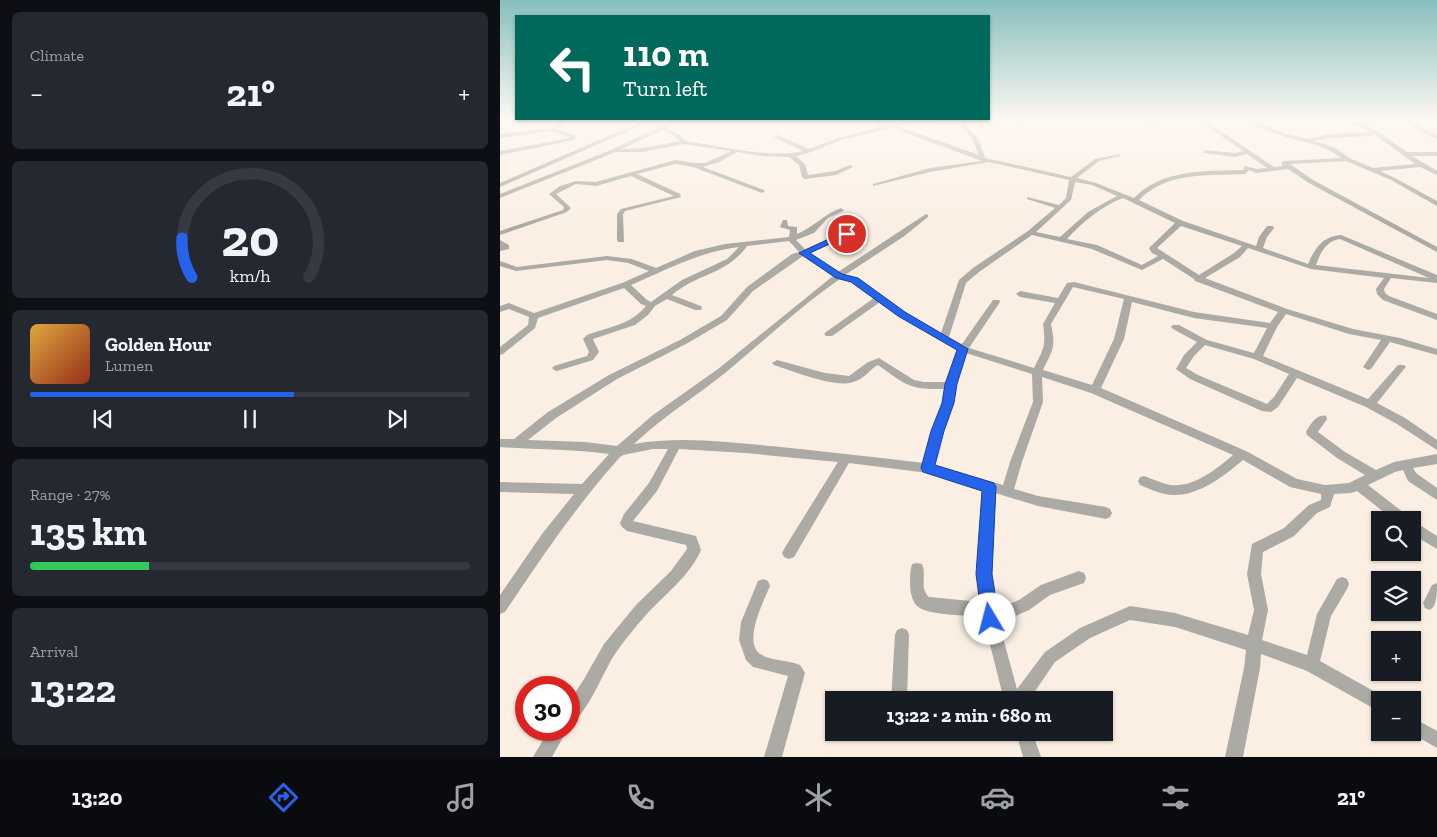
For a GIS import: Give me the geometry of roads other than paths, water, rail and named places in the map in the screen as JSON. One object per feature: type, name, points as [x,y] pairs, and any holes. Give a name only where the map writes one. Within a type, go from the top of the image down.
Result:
[{"type":"street","points":[[500,185],[566,155]]},
{"type":"street","points":[[500,196],[602,155]]},
{"type":"street","points":[[696,166],[719,160],[727,155]]},
{"type":"street","points":[[791,155],[802,164],[805,177],[836,173],[850,167]]},
{"type":"street","points":[[973,155],[1073,178],[1135,201],[1180,223],[1311,267],[1437,280]]},
{"type":"street","points":[[944,339],[962,282],[976,270],[1031,233],[1069,199],[1073,178],[1097,160],[1117,155]]},
{"type":"street","points":[[1253,155],[1272,168]]},
{"type":"street","points":[[1342,155],[1392,179],[1437,204]]},
{"type":"street","points":[[1408,155],[1437,173]]},
{"type":"street","points":[[1284,163],[1347,159]]},
{"type":"street","points":[[875,185],[948,165],[995,161]]},
{"type":"street","points":[[500,233],[565,211],[568,208],[567,206],[554,198],[552,194],[556,190],[574,183],[583,182],[590,184],[633,175],[675,162],[686,162],[715,175],[740,181],[762,191]]},
{"type":"street","points":[[1135,201],[1140,195],[1176,177],[1216,172],[1245,172],[1247,167],[1256,171],[1287,166],[1284,163]]},
{"type":"street","points":[[1284,163],[1311,182],[1360,206],[1437,250]]},
{"type":"street","points":[[1371,170],[1421,165]]},
{"type":"street","points":[[621,240],[620,214],[623,210],[678,197],[678,195],[633,175]]},
{"type":"street","points":[[500,176],[507,181]]},
{"type":"street","points":[[1062,240],[1080,222],[1111,199],[1123,196]]},
{"type":"street","points":[[1029,198],[1060,207]]},
{"type":"street","points":[[502,307],[534,316],[625,285],[698,253],[725,246],[792,238],[811,231],[826,217],[841,210]]},
{"type":"street","points":[[500,606],[584,489],[618,451],[664,412],[721,371],[773,326],[839,276],[905,234],[926,216]]},
{"type":"street","points":[[785,221],[784,227],[794,229],[792,238]]},
{"type":"street","points":[[1180,223],[1153,248],[1198,279],[1284,311],[1352,332],[1400,341],[1437,352]]},
{"type":"street","points":[[1259,248],[1270,228]]},
{"type":"street","points":[[1031,233],[1094,247],[1142,268],[1164,256]]},
{"type":"street","points":[[517,444],[552,415],[613,377],[684,342],[724,318],[750,289],[795,256],[847,234]]},
{"type":"street","points":[[1311,267],[1315,254],[1327,241],[1334,237],[1341,237],[1437,280]]},
{"type":"street","points":[[792,238],[804,253],[839,276],[855,280],[901,314],[963,349],[1095,390],[1242,454],[1294,483],[1336,491],[1359,485],[1394,467],[1437,459]]},
{"type":"street","points":[[500,242],[506,246],[500,249]]},
{"type":"street","points":[[557,368],[590,358],[594,352],[588,339],[590,337],[632,324],[645,315],[651,306],[692,278],[726,262],[742,250],[745,244]]},
{"type":"street","points":[[1198,279],[1237,255],[1247,245]]},
{"type":"street","points":[[500,263],[516,269],[607,258],[629,261],[656,271]]},
{"type":"street","points":[[1389,276],[1380,289],[1381,294],[1386,298],[1437,317]]},
{"type":"street","points":[[1008,490],[1038,402],[1037,372],[1041,368],[1049,347],[1048,324],[1067,287],[1072,284],[1194,315],[1271,326]]},
{"type":"street","points":[[625,285],[632,288],[642,301],[651,306]]},
{"type":"street","points":[[1020,294],[1060,301]]},
{"type":"street","points":[[666,296],[698,308]]},
{"type":"street","points":[[828,334],[880,298]]},
{"type":"street","points":[[1095,390],[1119,339],[1128,299]]},
{"type":"street","points":[[928,468],[937,431],[948,403],[951,384],[963,349],[996,302]]},
{"type":"street","points":[[1257,357],[1270,332],[1271,326],[1284,311]]},
{"type":"street","points":[[500,352],[532,326],[534,316]]},
{"type":"street","points":[[1176,327],[1204,342],[1257,357],[1370,404],[1401,421],[1437,446]]},
{"type":"street","points":[[1368,366],[1371,358],[1384,346],[1386,339]]},
{"type":"street","points":[[1204,342],[1182,364],[1181,369],[1194,377],[1266,408],[1272,408],[1288,381],[1296,372]]},
{"type":"street","points":[[777,363],[844,381],[858,376],[870,365],[879,361],[911,383],[924,386],[951,384]]},
{"type":"street","points":[[1370,404],[1401,367]]},
{"type":"street","points":[[1322,419],[1311,432],[1341,455],[1376,475]]},
{"type":"street","points":[[500,443],[585,446],[618,451],[653,445],[676,444],[745,448],[846,458],[928,468],[989,487],[1008,490],[1038,501],[1106,513]]},
{"type":"street","points":[[580,700],[609,649],[641,610],[676,576],[694,550],[691,540],[632,527],[626,523],[653,487],[676,444]]},
{"type":"street","points":[[1144,481],[1173,490],[1190,486],[1220,473],[1242,454]]},
{"type":"street","points":[[789,553],[846,458]]},
{"type":"street","points":[[1406,465],[1412,477],[1437,495]]},
{"type":"street","points":[[1359,485],[1392,511]]},
{"type":"street","points":[[500,487],[584,489]]},
{"type":"street","points":[[989,487],[984,574],[990,614],[1010,691]]},
{"type":"street","points":[[1234,757],[1252,668],[1254,644],[1261,610],[1254,574],[1257,548],[1289,532],[1313,509],[1326,503],[1328,495],[1325,490]]},
{"type":"street","points":[[1421,532],[1437,543]]},
{"type":"street","points":[[918,569],[917,594],[920,600],[927,604],[990,614],[1024,605],[1046,590],[1079,578]]},
{"type":"street","points":[[1312,665],[1324,614],[1342,584]]},
{"type":"street","points":[[763,586],[748,622],[746,640],[751,656],[758,662],[796,670],[797,673],[773,757]]},
{"type":"street","points":[[1430,603],[1437,590]]},
{"type":"street","points":[[1025,691],[1050,657],[1085,633],[1130,613],[1175,620],[1254,644],[1312,665],[1371,698]]},
{"type":"street","points":[[899,691],[902,635]]},
{"type":"street","points":[[1421,730],[1437,740]]},
{"type":"street","points":[[542,757],[552,741]]},
{"type":"street","points":[[1027,741],[1032,757]]}]
